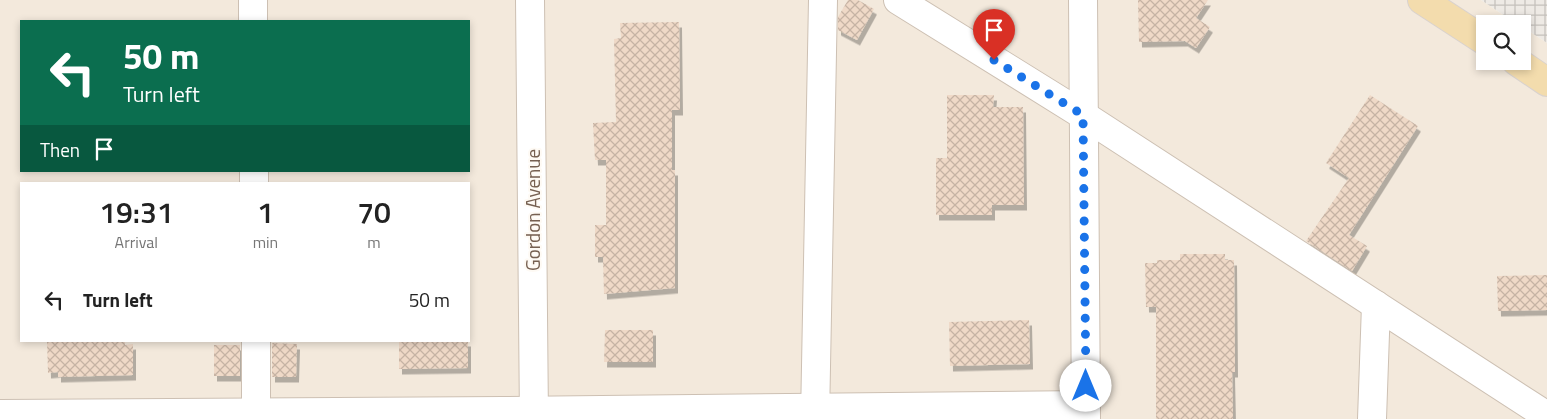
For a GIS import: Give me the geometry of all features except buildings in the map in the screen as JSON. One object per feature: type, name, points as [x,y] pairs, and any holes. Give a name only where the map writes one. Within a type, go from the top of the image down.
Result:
[{"type":"main road","points":[[1422,0],[1476,35]]},
{"type":"main road","points":[[1529,70],[1547,82]]},
{"type":"street","points":[[253,0],[253,20]]},
{"type":"street","name":"Gordon Avenue","points":[[530,0],[534,415]]},
{"type":"street","points":[[815,413],[823,0]]},
{"type":"street","points":[[898,0],[1083,115],[1547,416]]},
{"type":"street","points":[[0,414],[256,412],[534,415],[1086,412],[1083,0]]},
{"type":"street","points":[[1372,419],[1376,305]]},
{"type":"street","points":[[256,342],[256,412]]},
{"type":"shaded area","points":[[0,0],[1481,0],[1504,15],[1476,15],[1476,70],[1531,70],[1531,32],[1547,43],[1547,419],[0,419]]},
{"type":"shaded area","points":[[1481,0],[1547,0],[1547,43],[1531,32],[1531,15],[1504,15]]},
{"type":"route","points":[[994,60],[1083,115],[1086,386]]}]
